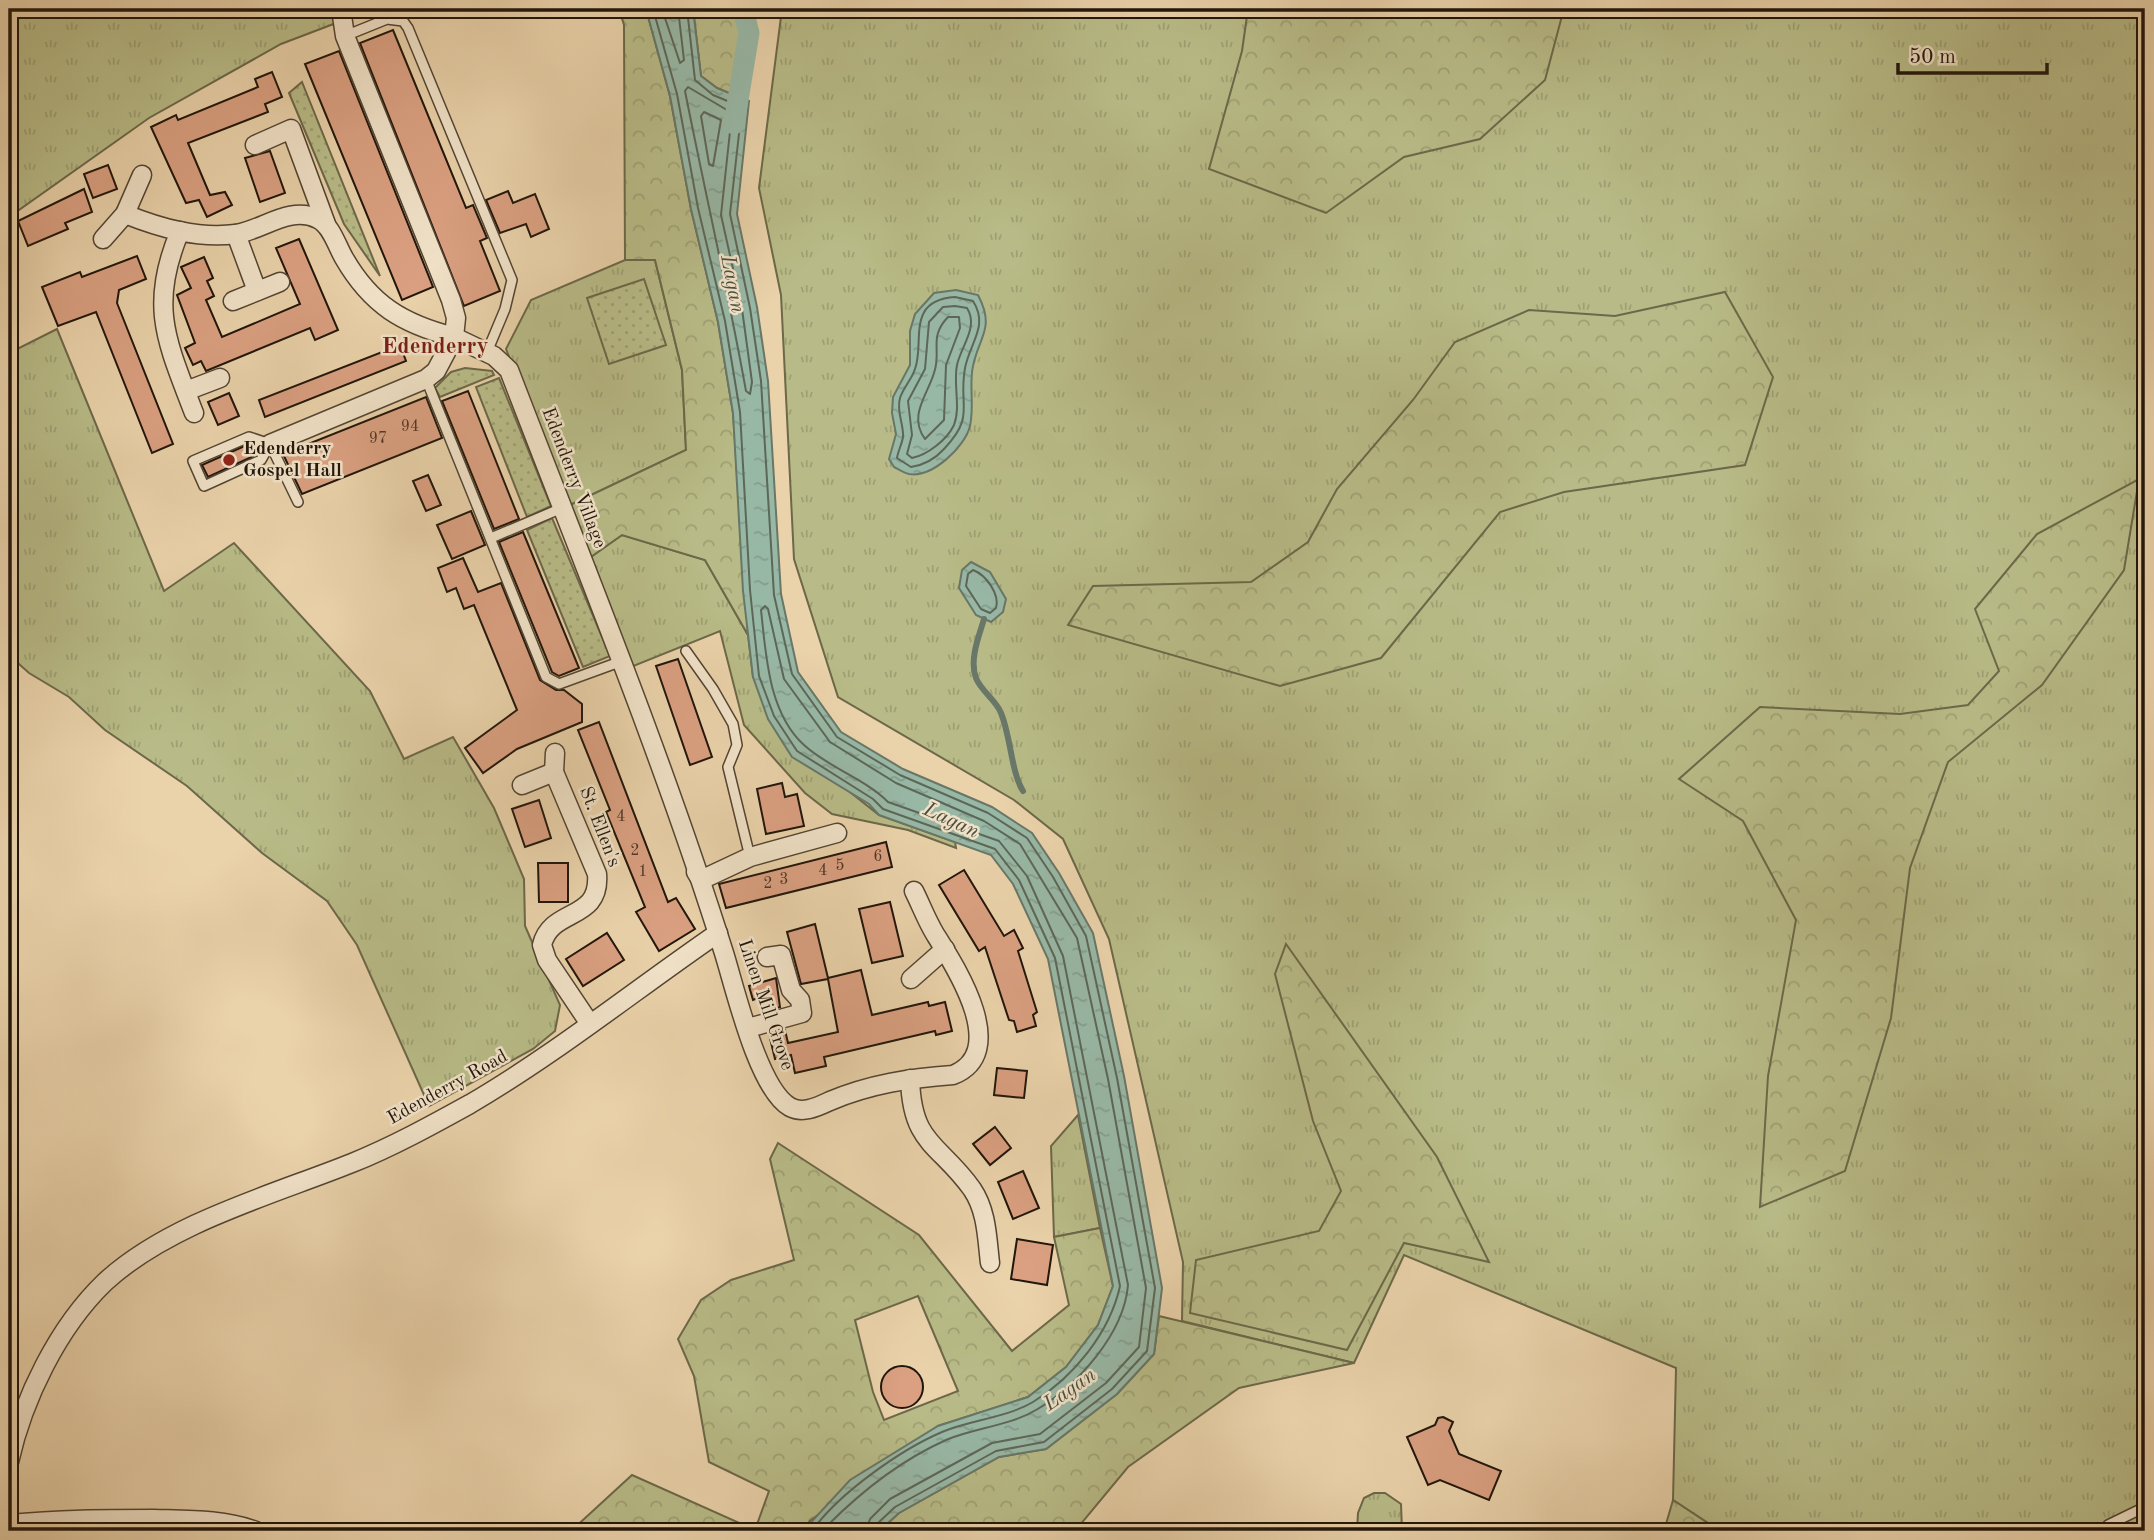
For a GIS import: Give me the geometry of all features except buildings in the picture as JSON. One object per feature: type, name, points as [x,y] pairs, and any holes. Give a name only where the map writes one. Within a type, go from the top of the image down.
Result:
[{"type":"street","points":[[270,444],[426,379],[436,370],[454,337],[456,318],[452,300],[345,36],[341,9]]},
{"type":"street","name":"Edenderry Village","points":[[255,145],[291,129],[326,224],[350,269],[389,312],[405,321],[454,337],[487,352],[509,370],[622,661]]},
{"type":"street","points":[[103,239],[125,214],[142,175]]},
{"type":"street","points":[[125,214],[180,231],[236,234],[299,214],[326,224]]},
{"type":"street","points":[[180,231],[164,275],[162,312],[194,413]]},
{"type":"street","points":[[236,234],[257,291]]},
{"type":"street","points":[[233,301],[280,282]]},
{"type":"street","points":[[186,391],[220,378]]},
{"type":"street","points":[[622,661],[718,933]]},
{"type":"street","name":"St. Ellen's","points":[[555,753],[554,772],[597,874],[598,884],[590,903],[582,911],[551,926],[541,945],[547,960],[590,1024]]},
{"type":"street","name":"St. Ellen's","points":[[522,785],[554,772]]},
{"type":"street","points":[[696,872],[701,880],[750,857],[837,833]]},
{"type":"street","name":"Linen Mill Grove","points":[[718,933],[763,1074],[780,1099],[791,1108],[803,1110],[853,1091],[910,1079],[953,1075],[964,1071],[975,1052],[978,1025],[973,1004],[957,966],[914,891]]},
{"type":"street","name":"Edenderry Road","points":[[9,1462],[14,1437],[40,1377],[72,1320],[106,1282],[148,1251],[211,1219],[356,1161],[436,1122],[556,1051],[718,933]]},
{"type":"street","points":[[911,979],[945,949]]},
{"type":"street","points":[[748,1028],[803,1013],[800,1000],[791,990],[782,955],[767,957]]},
{"type":"street","points":[[910,1079],[911,1110],[920,1133],[973,1191],[985,1216],[990,1264]]},
{"type":"street","points":[[9,1524],[69,1518],[222,1521],[256,1531]]},
{"type":"lane","points":[[345,36],[387,19],[403,21],[408,27],[512,280],[505,309],[487,352]]},
{"type":"lane","points":[[426,379],[546,677],[559,684],[622,661]]},
{"type":"lane","points":[[270,444],[261,460],[204,486],[193,461],[249,437],[270,444],[298,502]]},
{"type":"lane","points":[[491,538],[562,509]]},
{"type":"lane","points":[[686,650],[733,724],[737,745],[728,767],[750,857]]},
{"type":"lane","points":[[2108,1525],[2145,1507]]},
{"type":"green space","points":[[9,9],[373,9],[281,44],[149,118],[9,217]]},
{"type":"green space","points":[[619,9],[646,9],[670,96],[691,209],[718,322],[733,413],[748,635],[705,560],[622,535],[588,559],[568,506],[686,450],[682,370],[655,260],[625,260],[624,25]]},
{"type":"green space","points":[[693,9],[735,9],[742,34],[733,95],[717,88],[701,76]]},
{"type":"green space","points":[[782,9],[2145,9],[2145,1531],[1720,1531],[1673,1500],[1676,1368],[1404,1255],[1354,1363],[1182,1321],[1183,1262],[1109,939],[1063,839],[1014,800],[838,697],[794,559],[781,295],[759,188]]},
{"type":"green space","points":[[1248,9],[1557,9],[1563,12],[1545,80],[1480,139],[1404,157],[1326,213],[1209,169],[1242,51]]},
{"type":"green space","points":[[302,82],[380,276],[344,224],[289,93]]},
{"type":"green space","points":[[625,260],[655,260],[682,370],[686,450],[568,506],[506,349],[531,300]]},
{"type":"green space","points":[[644,279],[666,345],[609,364],[587,298]]},
{"type":"green space","points":[[1725,292],[1773,377],[1745,465],[1564,492],[1500,512],[1381,658],[1280,686],[1068,625],[1093,586],[1251,582],[1308,542],[1337,489],[1413,400],[1455,342],[1529,310],[1615,316]]},
{"type":"green space","points":[[57,329],[164,591],[234,543],[370,691],[404,759],[453,737],[494,808],[524,879],[525,926],[560,1005],[555,1031],[533,1049],[429,1106],[357,945],[327,901],[262,853],[187,786],[105,730],[69,697],[29,673],[9,655],[9,353]]},
{"type":"green space","points":[[465,368],[492,371],[494,375],[440,397],[435,388],[451,372]]},
{"type":"green space","points":[[499,378],[551,506],[527,517],[476,387]]},
{"type":"green space","points":[[2139,479],[2124,570],[2042,685],[1948,762],[1910,868],[1891,1018],[1845,1171],[1760,1207],[1768,1076],[1796,920],[1743,821],[1679,779],[1760,707],[1900,714],[1968,705],[1999,671],[1975,609],[2037,534]]},
{"type":"green space","points":[[552,518],[610,656],[583,667],[527,530]]},
{"type":"green space","points":[[622,535],[705,560],[748,635],[753,677],[850,792],[879,815],[955,842],[956,848],[908,830],[832,814],[805,793],[744,725],[720,631],[631,667],[588,559]]},
{"type":"green space","points":[[1286,944],[1437,1157],[1489,1262],[1404,1243],[1347,1350],[1190,1313],[1196,1260],[1319,1231],[1341,1191],[1313,1121],[1275,974]]},
{"type":"green space","points":[[1078,1115],[1100,1228],[1054,1237],[1051,1146]]},
{"type":"green space","points":[[778,1143],[919,1235],[1012,1351],[1069,1305],[1054,1237],[1100,1228],[1113,1286],[1098,1325],[1066,1367],[1028,1397],[938,1426],[810,1521],[803,1531],[571,1531],[632,1475],[755,1530],[769,1491],[709,1462],[694,1376],[678,1339],[701,1300],[731,1280],[794,1260],[770,1159]],"holes":[[[918,1296],[958,1391],[884,1420],[873,1392],[855,1320]]]},
{"type":"green space","points":[[1159,1316],[1354,1363],[1239,1388],[1128,1467],[1075,1531],[879,1531],[899,1513],[999,1457],[1046,1449],[1117,1394],[1154,1354]]},
{"type":"green space","points":[[1374,1493],[1385,1493],[1401,1504],[1402,1531],[1357,1531],[1358,1513],[1364,1498]]},
{"type":"green space","points":[[1673,1500],[1720,1531],[1664,1531]]},
{"type":"water","name":"Lagan","points":[[646,9],[693,9],[701,76],[717,88],[749,101],[737,214],[757,307],[768,381],[781,594],[798,672],[841,732],[903,769],[992,807],[1032,833],[1059,873],[1093,933],[1124,1076],[1162,1288],[1154,1354],[1117,1394],[1046,1449],[999,1457],[899,1513],[879,1531],[803,1531],[850,1480],[938,1426],[1028,1397],[1066,1367],[1098,1325],[1113,1286],[1048,959],[1013,884],[991,855],[879,815],[869,804],[792,757],[768,719],[753,677],[743,591],[733,413],[718,322],[691,209],[670,96]]},
{"type":"water","points":[[956,290],[978,295],[986,317],[984,334],[972,372],[970,426],[962,443],[946,459],[928,471],[909,474],[894,467],[889,459],[896,434],[892,413],[893,397],[910,365],[910,331],[915,314],[934,293]]},
{"type":"water","points":[[971,562],[990,572],[1006,599],[1003,612],[991,622],[976,615],[959,588],[962,570]]},
{"type":"waterway","points":[[734,124],[749,33],[743,9]]},
{"type":"waterway","points":[[984,619],[975,648],[974,671],[978,683],[1001,713],[1016,774],[1023,791]]},
{"type":"place","name":"Edenderry Gospel Hall","points":[[229,460]]},
{"type":"district","name":"Edenderry","points":[[435,346]]}]
